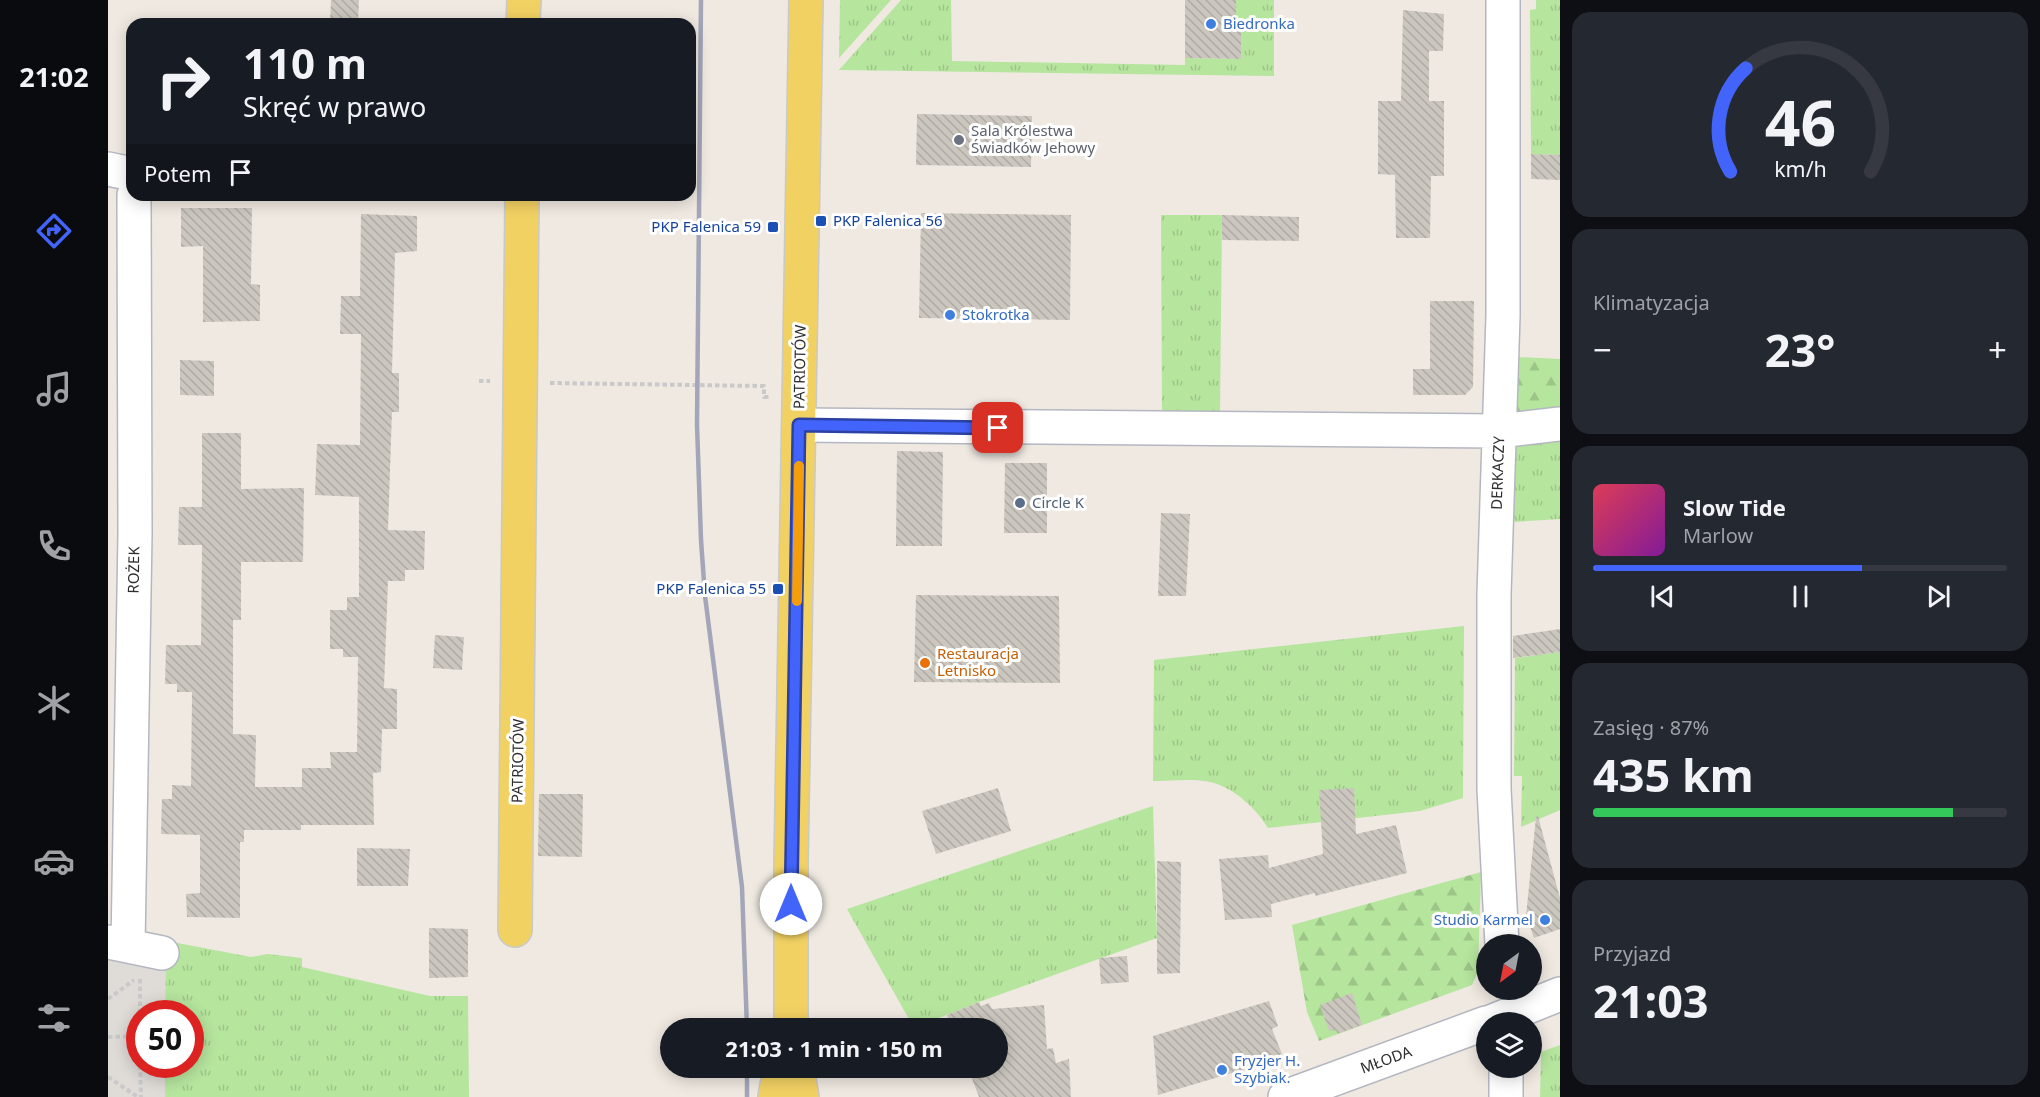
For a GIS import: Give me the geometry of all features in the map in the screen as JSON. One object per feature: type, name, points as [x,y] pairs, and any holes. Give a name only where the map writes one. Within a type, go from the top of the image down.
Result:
[{"type":"main road","points":[[524,0],[524,18]]},
{"type":"main road","name":"PATRIOTÓW","points":[[790,1018],[806,0]]},
{"type":"main road","name":"PATRIOTÓW","points":[[515,930],[522,201]]},
{"type":"main road","points":[[775,1097],[778,1078]]},
{"type":"main road","points":[[799,1078],[802,1097]]},
{"type":"street","name":"DERKACZY","points":[[1501,934],[1494,789],[1494,594],[1503,316],[1503,0]]},
{"type":"street","points":[[108,169],[126,173]]},
{"type":"street","name":"ROŻEK","points":[[118,944],[122,328],[133,201]]},
{"type":"street","points":[[799,425],[1499,430],[1560,424]]},
{"type":"street","points":[[118,944],[151,964]]},
{"type":"street","name":"MŁODA","points":[[1506,1012],[1560,994]]},
{"type":"street","name":"MŁODA","points":[[1285,1097],[1476,1023]]},
{"type":"street","points":[[1506,1078],[1506,1097]]},
{"type":"path","points":[[549,383],[764,386],[764,397],[772,397],[772,391]]},
{"type":"path","points":[[108,999],[151,964]]},
{"type":"path","points":[[108,1037],[126,1036]]},
{"type":"path","points":[[108,1077],[139,1097]]},
{"type":"path","points":[[139,1097],[140,1078]]},
{"type":"green space","points":[[840,0],[891,0],[839,58]]},
{"type":"green space","points":[[901,0],[951,0],[952,61],[1185,65],[1185,58],[1241,59],[1241,30],[1236,30],[1236,0],[1274,0],[1274,76],[839,70]]},
{"type":"green space","points":[[1536,0],[1560,0],[1560,155],[1531,154],[1530,10],[1536,9]]},
{"type":"green space","points":[[1161,215],[1222,215],[1220,416],[1162,415]]},
{"type":"green space","points":[[1516,357],[1560,359],[1560,416],[1514,416]]},
{"type":"green space","points":[[1560,432],[1560,519],[1513,522],[1514,436]]},
{"type":"green space","points":[[1464,626],[1463,798],[1420,811],[1268,828],[1243,799],[1227,788],[1196,780],[1153,781],[1154,660]]},
{"type":"green space","points":[[1560,652],[1560,810],[1521,827],[1522,776],[1514,776],[1515,658]]},
{"type":"green space","points":[[1153,806],[1157,938],[939,1018],[908,1018],[847,909]]},
{"type":"green space","points":[[1481,872],[1479,934],[1476,934],[1476,976],[1472,985],[1319,1041],[1307,1012],[1292,925]]},
{"type":"green space","points":[[167,941],[251,957],[268,954],[302,958],[302,967],[430,996],[468,996],[469,1097],[146,1097],[146,1078],[204,1078],[204,1000],[150,1000]]},
{"type":"green space","points":[[1560,1045],[1560,1097],[1540,1097],[1542,1052]]},
{"type":"shaded area","points":[[108,954],[166,966],[165,1000],[126,1000],[126,1078],[165,1078],[165,1097],[108,1097]]},
{"type":"building","points":[[331,0],[359,0],[358,18],[330,18]]},
{"type":"building","name":"Biedronka","points":[[1185,0],[1236,0],[1236,30],[1241,30],[1241,59],[1185,58]]},
{"type":"building","points":[[1403,10],[1444,14],[1443,51],[1429,51],[1429,101],[1444,101],[1444,176],[1431,176],[1430,238],[1396,238],[1395,175],[1378,174],[1378,101],[1401,101]]},
{"type":"building","points":[[917,114],[1032,116],[1031,167],[916,165]]},
{"type":"building","points":[[1531,154],[1560,155],[1560,180],[1531,179]]},
{"type":"building","points":[[181,208],[252,208],[251,284],[260,285],[260,321],[203,322],[203,246],[181,247]]},
{"type":"building","points":[[921,213],[1071,215],[1070,320],[919,318]]},
{"type":"building","points":[[361,214],[417,216],[417,251],[395,253],[392,373],[399,373],[399,412],[392,412],[388,530],[425,531],[424,570],[405,570],[405,581],[388,581],[384,688],[397,689],[397,729],[382,729],[381,772],[373,773],[374,825],[301,825],[301,830],[244,830],[244,842],[240,842],[240,918],[187,917],[186,894],[200,893],[200,835],[161,834],[162,799],[172,799],[172,785],[191,786],[192,692],[177,692],[177,684],[165,684],[166,645],[201,645],[202,545],[178,545],[179,507],[202,507],[202,433],[241,433],[241,489],[304,488],[303,562],[241,562],[241,620],[233,620],[233,734],[256,735],[255,787],[302,787],[302,768],[331,768],[330,752],[357,752],[358,657],[343,657],[343,649],[330,649],[330,610],[347,610],[347,597],[359,597],[359,497],[315,495],[317,444],[360,445],[361,334],[340,334],[341,296],[360,296]]},
{"type":"building","points":[[1222,215],[1299,217],[1299,241],[1222,240]]},
{"type":"building","points":[[1430,301],[1474,301],[1473,387],[1465,395],[1413,395],[1413,369],[1430,369]]},
{"type":"building","points":[[180,360],[214,361],[214,396],[180,395]]},
{"type":"building","points":[[897,451],[943,452],[942,546],[896,546]]},
{"type":"building","points":[[1005,463],[1047,463],[1047,533],[1004,533]]},
{"type":"building","points":[[1161,513],[1190,514],[1186,596],[1158,596]]},
{"type":"building","points":[[916,595],[1059,596],[1060,683],[914,682]]},
{"type":"building","points":[[1560,629],[1560,652],[1513,658],[1513,636]]},
{"type":"building","points":[[435,635],[464,637],[462,670],[433,668]]},
{"type":"building","points":[[998,788],[1011,831],[936,854],[922,811]]},
{"type":"building","points":[[1354,788],[1356,834],[1396,825],[1407,873],[1315,896],[1315,893],[1271,904],[1272,917],[1225,920],[1219,859],[1268,855],[1269,868],[1323,854],[1319,790]]},
{"type":"building","points":[[539,794],[583,794],[582,857],[538,856]]},
{"type":"building","points":[[1538,816],[1560,898],[1560,929],[1542,935],[1533,934],[1526,916],[1536,817]]},
{"type":"building","points":[[357,848],[410,849],[408,886],[357,886]]},
{"type":"building","points":[[1157,861],[1181,862],[1180,973],[1157,974]]},
{"type":"building","points":[[429,928],[468,929],[468,977],[429,978]]},
{"type":"building","points":[[1127,956],[1129,982],[1101,984],[1099,958]]},
{"type":"building","points":[[1352,993],[1362,1025],[1337,1034],[1336,1029],[1329,1031],[1320,1005]]},
{"type":"building","points":[[1269,1001],[1278,1026],[1272,1029],[1282,1054],[1249,1068],[1158,1095],[1153,1036]]},
{"type":"building","points":[[979,1002],[981,1006],[989,1003],[992,1009],[1044,1005],[1047,1049],[1053,1048],[1056,1063],[1069,1059],[1071,1097],[979,1097],[972,1078],[1008,1078],[1008,1018],[948,1018],[947,1015]]},
{"type":"railway","points":[[701,0],[697,425],[701,540],[705,596],[742,887],[747,1018]]},
{"type":"railway","points":[[747,1078],[747,1097]]},
{"type":"slow traffic","points":[[797,601],[799,466]]},
{"type":"place","name":"Biedronka","points":[[1211,24]]},
{"type":"place","name":"Sala Królestwa Świadków Jehowy","points":[[959,140]]},
{"type":"place","name":"PKP Falenica 56","points":[[821,221]]},
{"type":"place","name":"PKP Falenica 59","points":[[773,227]]},
{"type":"place","name":"Stokrotka","points":[[950,315]]},
{"type":"place","name":"Circle K","points":[[1020,503]]},
{"type":"place","name":"PKP Falenica 55","points":[[778,589]]},
{"type":"place","name":"Restauracja Letnisko","points":[[925,663]]},
{"type":"place","name":"Studio Karmel","points":[[1545,920]]},
{"type":"place","name":"Fryzjer H. Szybiak.","points":[[1222,1070]]},
{"type":"route","points":[[791,904],[799,425],[998,428]]}]
